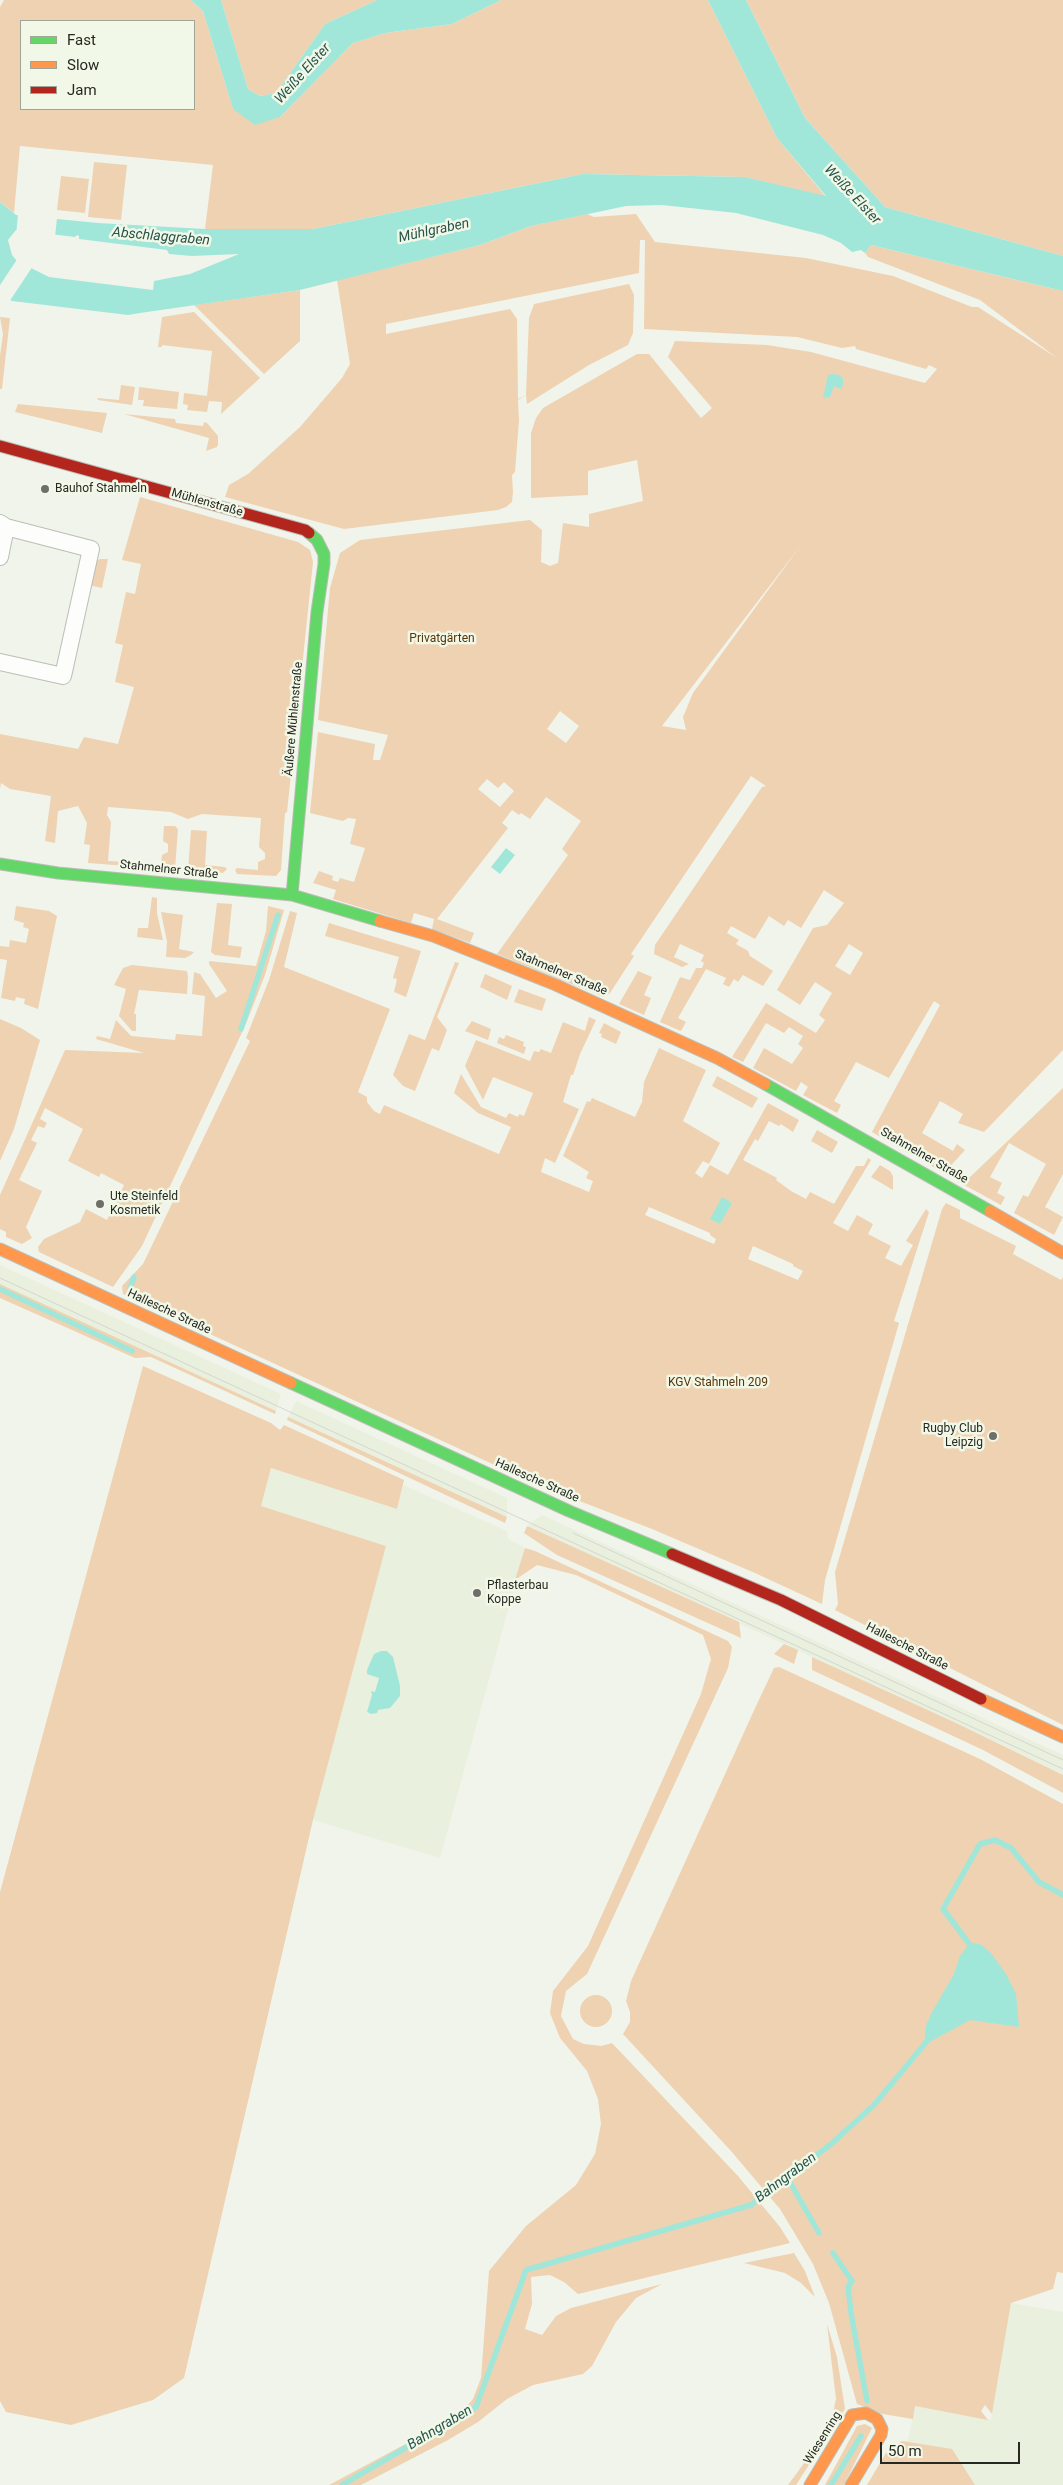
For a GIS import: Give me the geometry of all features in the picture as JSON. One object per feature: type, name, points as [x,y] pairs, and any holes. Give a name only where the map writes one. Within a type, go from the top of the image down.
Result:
[{"type":"street","name":"Mühlenstraße","points":[[0,446],[305,530],[312,534],[321,545]]},
{"type":"street","points":[[0,557],[3,525],[90,549],[63,676],[0,662]]},
{"type":"street","name":"Äußere Mühlenstraße","points":[[292,895],[317,612],[324,564],[321,545]]},
{"type":"street","name":"Stahmelner Straße","points":[[0,864],[58,873],[292,895],[433,936],[556,985],[690,1045],[772,1086],[1063,1253]]},
{"type":"street","name":"Hallesche Straße","points":[[0,1249],[569,1511],[780,1600],[966,1692],[1063,1737]]},
{"type":"street","name":"Wiesenring","points":[[810,2485],[852,2415],[866,2413],[877,2419],[882,2429],[882,2435],[851,2485]]},
{"type":"shaded area","points":[[0,1265],[281,1394],[276,1411],[0,1284]]},
{"type":"shaded area","points":[[296,1401],[507,1498],[507,1517],[288,1417]]},
{"type":"shaded area","points":[[271,1468],[397,1509],[403,1485],[507,1531],[508,1539],[525,1548],[440,1858],[313,1820],[386,1546],[261,1506]]},
{"type":"shaded area","points":[[542,1515],[1063,1755],[1063,1775],[954,1722],[527,1526]]},
{"type":"shaded area","points":[[1011,2303],[1063,2312],[1063,2485],[867,2485],[886,2453],[902,2441],[908,2441],[915,2406],[991,2420]]},
{"type":"green space","points":[[4,0],[191,0],[203,11],[233,109],[280,117],[353,43],[385,33],[452,24],[501,0],[708,0],[777,138],[826,197],[745,177],[583,174],[313,229],[205,229],[213,165],[20,146],[14,213],[0,202],[0,7]]},
{"type":"green space","points":[[221,0],[377,0],[325,24],[276,93],[260,96],[248,89]]},
{"type":"green space","points":[[746,0],[1063,0],[1063,256],[885,207],[805,118]]},
{"type":"green space","points":[[94,162],[127,165],[121,220],[88,217]]},
{"type":"green space","points":[[61,176],[89,179],[85,213],[57,210]]},
{"type":"green space","name":"Privatgärten","points":[[587,214],[594,217],[636,214],[655,242],[806,258],[893,276],[972,307],[978,307],[1057,358],[980,300],[868,257],[865,253],[871,245],[1063,291],[1063,1050],[984,1132],[958,1123],[963,1114],[940,1101],[922,1133],[953,1151],[957,1144],[965,1150],[944,1173],[912,1155],[916,1148],[912,1146],[908,1153],[872,1132],[940,1005],[934,1001],[889,1078],[856,1062],[834,1101],[841,1105],[837,1113],[803,1095],[808,1087],[801,1082],[796,1091],[753,1068],[764,1048],[792,1064],[803,1048],[798,1044],[803,1036],[789,1027],[784,1033],[766,1023],[743,1062],[732,1057],[766,1003],[816,1033],[825,1020],[819,1015],[832,993],[815,982],[800,1005],[777,990],[813,928],[827,925],[844,903],[824,890],[801,928],[788,920],[784,926],[769,916],[755,939],[731,926],[727,933],[739,940],[736,944],[773,971],[763,986],[743,975],[738,982],[734,979],[729,987],[723,984],[726,978],[706,969],[678,1018],[686,1022],[681,1031],[660,1022],[680,977],[690,980],[696,968],[702,968],[704,963],[701,961],[704,955],[680,944],[674,957],[689,964],[682,967],[654,954],[655,945],[762,787],[766,786],[751,776],[631,954],[634,956],[610,993],[604,997],[497,954],[568,855],[562,849],[581,821],[546,797],[530,819],[512,810],[502,823],[508,828],[437,919],[474,933],[470,943],[432,929],[434,919],[414,913],[411,923],[333,899],[336,890],[313,883],[319,871],[333,876],[332,880],[338,882],[340,878],[354,882],[365,848],[350,844],[356,819],[348,818],[343,821],[310,813],[318,732],[375,744],[373,760],[380,760],[388,735],[318,720],[330,588],[340,553],[360,540],[530,520],[542,530],[541,562],[550,566],[558,563],[563,523],[589,527],[589,514],[643,501],[637,460],[588,471],[588,495],[531,498],[531,433],[536,418],[543,408],[637,354],[649,354],[701,418],[712,408],[668,357],[675,341],[767,345],[811,352],[925,383],[937,369],[929,365],[926,369],[856,349],[855,346],[842,348],[797,337],[644,329],[645,240],[640,240],[639,273],[386,324],[386,334],[510,309],[517,319],[518,399],[526,395],[518,400],[519,420],[515,472],[512,475],[512,502],[498,510],[344,529],[225,497],[229,485],[248,474],[300,427],[342,378],[350,364],[337,280],[480,245],[531,226]],"holes":[[[801,545],[693,693],[683,717],[686,730],[662,726]],[[560,711],[579,726],[566,743],[547,729]],[[487,779],[498,788],[504,782],[514,791],[500,807],[478,789]],[[849,944],[863,953],[850,975],[835,966]]]},
{"type":"green space","points":[[629,284],[634,295],[633,333],[628,345],[589,365],[527,404],[529,318],[534,304]]},
{"type":"green space","points":[[300,290],[300,341],[264,374],[194,305]]},
{"type":"green space","points":[[194,312],[260,378],[221,414],[222,402],[209,401],[207,412],[187,410],[188,405],[183,404],[184,393],[207,396],[212,351],[162,345],[162,347],[158,347],[162,317]]},
{"type":"green space","points":[[0,317],[10,318],[2,389],[0,389],[0,356],[3,334]]},
{"type":"green space","points":[[121,385],[135,387],[132,405],[98,400],[97,398],[119,400]]},
{"type":"green space","points":[[139,387],[179,392],[177,409],[143,406],[144,400],[138,400]]},
{"type":"green space","points":[[18,404],[107,413],[102,433],[15,412]]},
{"type":"green space","points":[[124,414],[175,419],[176,423],[203,426],[204,422],[207,423],[218,436],[217,447],[206,451],[209,438]]},
{"type":"green space","points":[[140,497],[298,542],[310,550],[313,562],[287,812],[285,813],[281,870],[276,876],[237,874],[235,870],[237,868],[258,870],[258,862],[265,859],[265,853],[259,847],[261,818],[202,814],[188,819],[171,812],[108,807],[107,815],[111,822],[108,861],[129,862],[128,866],[88,863],[90,845],[84,844],[87,823],[78,806],[58,811],[55,843],[45,841],[51,796],[10,789],[1,783],[0,789],[0,734],[78,749],[84,737],[118,744],[134,687],[115,682],[123,645],[115,643],[126,592],[135,594],[141,564],[122,560]]},
{"type":"green space","points":[[108,559],[102,588],[89,585],[96,561]]},
{"type":"green space","points":[[164,826],[175,826],[178,829],[175,869],[139,867],[139,863],[161,864],[162,855],[168,852],[168,844],[163,841]]},
{"type":"green space","points":[[191,830],[207,831],[205,865],[225,867],[227,869],[223,873],[188,870]]},
{"type":"green space","points":[[152,897],[157,898],[157,913],[163,940],[137,937],[138,928],[148,928]]},
{"type":"green space","points":[[217,903],[232,904],[228,945],[242,947],[240,958],[215,955],[211,952]]},
{"type":"green space","points":[[16,906],[49,911],[57,916],[38,1009],[24,1004],[25,999],[16,997],[15,1001],[1,998],[7,960],[0,959],[0,946],[9,947],[10,940],[26,943],[29,929],[23,927],[24,923],[14,920]]},
{"type":"green space","points":[[268,906],[284,910],[265,975],[245,1026],[142,1246],[113,1287],[39,1252],[38,1247],[44,1239],[80,1222],[86,1209],[107,1220],[124,1185],[101,1173],[99,1177],[68,1161],[83,1129],[45,1108],[40,1119],[47,1123],[44,1128],[38,1126],[31,1140],[37,1143],[19,1180],[42,1191],[26,1227],[32,1238],[22,1244],[6,1237],[6,1232],[0,1229],[0,1195],[65,1050],[144,1053],[96,1039],[97,1036],[110,1039],[116,1020],[131,1036],[175,1040],[176,1034],[202,1036],[205,996],[192,994],[194,972],[200,974],[216,998],[227,991],[209,964],[209,961],[256,966],[266,931]]},
{"type":"green space","name":"KGV Stahmeln 209","points":[[290,911],[297,913],[284,967],[390,1009],[358,1092],[367,1097],[367,1102],[374,1111],[380,1114],[384,1105],[499,1154],[511,1127],[478,1113],[454,1093],[461,1074],[481,1107],[506,1118],[509,1113],[518,1117],[519,1114],[524,1116],[533,1093],[493,1077],[483,1100],[465,1066],[476,1040],[530,1061],[534,1051],[539,1052],[541,1049],[551,1053],[563,1022],[585,1031],[589,1017],[596,1020],[580,1054],[573,1075],[571,1075],[563,1102],[579,1109],[555,1163],[545,1158],[541,1172],[589,1192],[593,1181],[586,1178],[589,1172],[563,1156],[587,1101],[590,1102],[592,1098],[635,1117],[642,1102],[644,1082],[659,1048],[706,1070],[683,1121],[720,1143],[709,1164],[703,1161],[695,1173],[702,1178],[710,1165],[728,1175],[768,1103],[799,1120],[793,1132],[781,1124],[779,1126],[769,1121],[758,1141],[755,1139],[743,1160],[777,1178],[776,1180],[791,1191],[806,1199],[810,1192],[834,1204],[856,1166],[864,1166],[868,1158],[871,1160],[833,1223],[848,1231],[857,1215],[873,1224],[868,1234],[891,1246],[885,1258],[901,1266],[913,1245],[906,1241],[926,1209],[929,1212],[894,1321],[899,1323],[825,1580],[822,1604],[652,1529],[538,1485],[123,1294],[122,1286],[143,1264],[250,1041],[246,1038],[269,980]],"holes":[[[649,1207],[710,1233],[716,1239],[714,1244],[645,1215]],[[753,1246],[793,1264],[793,1266],[803,1271],[798,1280],[748,1259]]]},
{"type":"green space","points":[[161,912],[183,915],[179,949],[194,952],[191,955],[185,958],[166,957],[167,942]]},
{"type":"green space","points":[[329,923],[421,951],[406,997],[394,992],[397,979],[393,978],[399,957],[325,936]]},
{"type":"green space","points":[[455,962],[459,963],[437,1017],[447,1030],[439,1051],[432,1048],[415,1091],[403,1086],[393,1075],[409,1034],[425,1040]]},
{"type":"green space","points":[[132,965],[187,971],[188,977],[187,994],[139,990],[134,1014],[136,1014],[136,1031],[132,1031],[119,1016],[126,989],[114,985],[123,968]]},
{"type":"green space","points":[[638,971],[652,977],[644,995],[651,998],[644,1015],[619,1004]]},
{"type":"green space","points":[[485,974],[512,986],[507,1000],[480,987]]},
{"type":"green space","points":[[519,989],[546,999],[542,1011],[514,1002]]},
{"type":"green space","points":[[0,1019],[21,1028],[40,1040],[14,1129],[0,1161]]},
{"type":"green space","points":[[472,1021],[491,1029],[488,1040],[465,1031]]},
{"type":"green space","points":[[604,1023],[621,1032],[616,1044],[601,1037],[602,1034],[599,1033]]},
{"type":"green space","points":[[506,1035],[524,1042],[523,1046],[526,1047],[524,1054],[497,1043],[499,1037],[504,1039]]},
{"type":"green space","points":[[717,1076],[758,1098],[752,1108],[712,1086]]},
{"type":"green space","points":[[1063,1088],[1063,1174],[1045,1207],[1063,1217],[1054,1235],[1014,1213],[1023,1195],[1028,1197],[1046,1164],[1009,1143],[990,1177],[1002,1183],[997,1193],[1005,1197],[1001,1205],[957,1181],[959,1171],[970,1177]]},
{"type":"green space","points":[[817,1130],[838,1142],[832,1153],[811,1141]]},
{"type":"green space","points":[[880,1165],[890,1171],[893,1176],[893,1190],[871,1177]]},
{"type":"green space","name":"Rugby Club Leipzig","points":[[946,1203],[960,1210],[960,1218],[1016,1246],[1013,1254],[1061,1280],[1063,1277],[1063,1725],[835,1610],[838,1604],[835,1572],[942,1209]]},
{"type":"green space","points":[[0,1284],[276,1411],[275,1414],[151,1357],[135,1358],[0,1298]]},
{"type":"green space","points":[[143,1366],[271,1423],[280,1430],[284,1425],[404,1480],[397,1509],[271,1468],[261,1506],[386,1546],[313,1820],[184,2378],[153,2400],[71,2425],[6,2412],[0,2401],[0,1892]]},
{"type":"green space","points":[[288,1417],[507,1517],[505,1523],[287,1420]]},
{"type":"green space","points":[[527,1526],[739,1622],[741,1638],[557,1555],[524,1533]]},
{"type":"green space","points":[[525,1548],[728,1641],[732,1647],[728,1668],[587,1974],[566,1991],[561,2016],[573,2039],[584,2044],[601,2046],[612,2043],[738,2176],[780,2227],[790,2243],[578,2294],[564,2282],[550,2275],[531,2277],[532,2304],[525,2329],[542,2335],[556,2316],[571,2308],[662,2284],[636,2298],[616,2322],[592,2366],[583,2374],[533,2385],[507,2399],[478,2422],[448,2440],[361,2485],[329,2485],[441,2425],[463,2410],[473,2399],[481,2378],[489,2271],[526,2226],[576,2185],[595,2154],[601,2124],[598,2099],[587,2071],[560,2038],[550,2013],[553,1991],[588,1946],[701,1694],[711,1659],[703,1635],[576,1575],[537,1565],[515,1580]]},
{"type":"green space","points":[[784,1644],[798,1650],[794,1664],[774,1654]]},
{"type":"green space","points":[[812,1657],[954,1722],[1063,1775],[1063,1793],[983,1750],[812,1670]]},
{"type":"green space","points":[[779,1667],[980,1759],[1063,1804],[1063,2273],[1057,2272],[1053,2289],[1011,2303],[992,2414],[985,2405],[981,2411],[988,2420],[915,2406],[913,2419],[883,2414],[857,2404],[829,2303],[813,2264],[780,2209],[731,2151],[623,2034],[630,2022],[630,2012],[626,2001],[631,1981],[756,1706],[774,1668]]},
{"type":"green space","points":[[596,1995],[608,1999],[612,2011],[608,2023],[596,2027],[584,2023],[580,2011],[584,1999]]},
{"type":"green space","points":[[794,2253],[805,2271],[815,2297],[801,2283],[785,2273],[744,2263]]},
{"type":"green space","points":[[827,2324],[837,2357],[845,2409],[796,2485],[788,2485],[810,2455],[833,2413],[836,2399]]},
{"type":"green space","points":[[865,2424],[872,2428],[844,2485],[825,2485],[857,2426]]},
{"type":"green space","points":[[902,2441],[952,2449],[975,2485],[867,2485],[886,2453]]},
{"type":"water","name":"Weiße Elster","points":[[191,0],[221,0],[248,89],[260,96],[276,93],[325,24],[377,0],[501,0],[452,24],[385,33],[353,43],[280,117],[255,125],[233,109],[203,11]]},
{"type":"water","points":[[708,0],[746,0],[805,118],[885,207],[1063,256],[1063,291],[871,245],[865,253],[861,250],[852,252],[841,243],[823,235],[736,213],[662,205],[626,206],[531,226],[480,245],[300,290],[128,315],[12,301],[0,295],[0,202],[16,215],[98,223],[205,229],[313,229],[583,174],[745,177],[826,196],[777,138]],"holes":[[[16,230],[75,237],[77,235],[79,239],[167,250],[169,254],[192,256],[239,254],[190,274],[154,281],[153,290],[49,277],[17,261],[12,255],[8,240]]]},
{"type":"water","points":[[828,375],[840,375],[843,379],[843,385],[841,389],[834,386],[830,397],[823,398]]},
{"type":"water","points":[[506,848],[515,855],[500,874],[491,867]]},
{"type":"water","points":[[722,1197],[732,1203],[720,1224],[710,1219]]},
{"type":"water","points":[[387,1651],[393,1657],[400,1686],[400,1696],[390,1708],[378,1710],[377,1713],[371,1714],[367,1712],[372,1695],[371,1691],[375,1692],[379,1678],[367,1674],[367,1670],[374,1654]]},
{"type":"water","points":[[969,1944],[982,1945],[991,1953],[1006,1974],[1016,1994],[1019,2027],[970,2020],[924,2045],[926,2026],[954,1974],[960,1956]]},
{"type":"pier","points":[[18,214],[57,218],[55,237],[17,233],[16,236]]},
{"type":"pier","points":[[18,258],[33,266],[9,302],[0,298],[0,285]]},
{"type":"waterway","points":[[241,1029],[278,915]]},
{"type":"waterway","points":[[130,1288],[134,1277]]},
{"type":"waterway","points":[[0,1289],[132,1351]]},
{"type":"waterway","name":"Bahngraben","points":[[973,1949],[943,1909],[980,1844],[995,1840],[1011,1848],[1039,1882],[1063,1895]]},
{"type":"waterway","name":"Bahngraben","points":[[342,2485],[476,2407],[526,2270],[751,2205],[830,2145],[874,2105],[928,2040]]},
{"type":"waterway","points":[[787,2177],[819,2233]]},
{"type":"waterway","points":[[833,2253],[852,2281],[848,2287],[851,2313],[867,2401]]},
{"type":"waterway","points":[[831,2485],[861,2436]]},
{"type":"tram line","points":[[0,1278],[1063,1769]]},
{"type":"tram line","points":[[573,1533],[1063,1760]]},
{"type":"traffic: fast","points":[[292,895],[317,612],[324,564],[324,554],[317,540],[309,533]]},
{"type":"traffic: fast","points":[[0,864],[58,873],[292,895],[380,921]]},
{"type":"traffic: fast","points":[[765,1084],[990,1211]]},
{"type":"traffic: fast","points":[[291,1383],[569,1511],[672,1554]]},
{"type":"traffic: slow","points":[[380,921],[433,936],[556,985],[717,1058],[765,1084]]},
{"type":"traffic: slow","points":[[990,1211],[1063,1253]]},
{"type":"traffic: slow","points":[[0,1249],[291,1383]]},
{"type":"traffic: slow","points":[[981,1699],[1063,1737]]},
{"type":"traffic: slow","points":[[810,2485],[852,2415],[866,2413],[877,2419],[882,2429],[881,2435],[851,2485]]},
{"type":"traffic: jam","points":[[0,446],[305,530],[309,533]]},
{"type":"traffic: jam","points":[[672,1554],[781,1600],[981,1699]]},
{"type":"place","name":"Bauhof Stahmeln","points":[[45,489]]},
{"type":"place","name":"Ute Steinfeld Kosmetik","points":[[100,1204]]},
{"type":"place","name":"Rugby Club Leipzig","points":[[993,1436]]},
{"type":"place","name":"Pflasterbau Koppe","points":[[477,1593]]},
{"type":"water label","name":"Mühlgraben","points":[[434,231]]},
{"type":"water label","name":"Abschlaggraben","points":[[161,237]]}]
